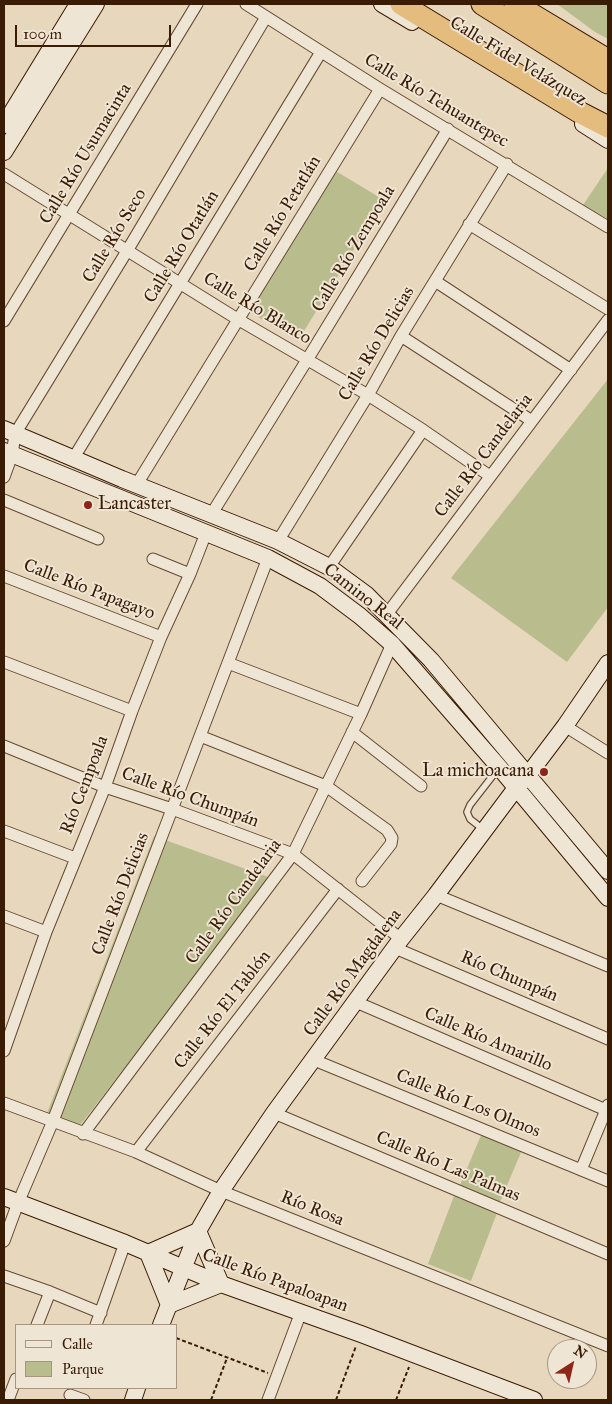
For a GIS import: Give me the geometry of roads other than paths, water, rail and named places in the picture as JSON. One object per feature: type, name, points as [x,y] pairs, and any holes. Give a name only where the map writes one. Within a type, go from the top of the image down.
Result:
[{"type":"highway","points":[[401,4],[579,112],[608,127]]},
{"type":"highway","points":[[482,4],[608,83]]},
{"type":"highway","points":[[515,4],[608,60]]},
{"type":"street","points":[[4,125],[78,4]]},
{"type":"street","points":[[4,152],[96,4]]},
{"type":"street","name":"Calle Río Usumacinta","points":[[4,321],[197,4]]},
{"type":"street","name":"Calle Río Tehuantepec","points":[[246,4],[380,89],[507,164],[608,227]]},
{"type":"street","name":"Calle Fidel Velázquez","points":[[382,4],[608,140]]},
{"type":"street","name":"Calle Río Seco","points":[[4,477],[9,432],[127,251],[266,17]]},
{"type":"street","name":"Calle Río Otatlán","points":[[73,459],[321,52]]},
{"type":"street","name":"Calle Río Petatlán","points":[[129,482],[239,320],[380,89]]},
{"type":"street","name":"Calle Río Zempoala","points":[[211,515],[448,129]]},
{"type":"street","name":"Calle Río Delicias","points":[[278,541],[507,164]]},
{"type":"street","name":"Calle Río Blanco","points":[[4,174],[239,320],[368,394],[490,476]]},
{"type":"street","points":[[469,224],[608,309]]},
{"type":"street","points":[[435,281],[571,370]]},
{"type":"street","name":"Calle Río Candelaria","points":[[387,614],[608,320]]},
{"type":"street","points":[[402,336],[532,421]]},
{"type":"street","points":[[329,567],[423,430]]},
{"type":"street","name":"Camino Real","points":[[9,432],[278,541],[329,567],[367,595],[431,660],[528,775],[606,862]]},
{"type":"street","name":"Camino Real","points":[[8,453],[268,558],[320,586],[360,616],[392,644],[499,767],[608,898]]},
{"type":"street","points":[[116,497],[129,482]]},
{"type":"street","points":[[162,516],[170,497]]},
{"type":"street","points":[[4,500],[98,539]]},
{"type":"street","name":"Río Cempoala","points":[[4,1051],[9,1021],[105,786],[161,637],[190,574],[206,533]]},
{"type":"street","name":"Calle Río Delicias","points":[[4,1242],[11,1200],[53,1121],[268,558]]},
{"type":"street","points":[[153,559],[190,574]]},
{"type":"street","name":"Calle Río Papagayo","points":[[4,576],[161,637]]},
{"type":"street","name":"Calle Río Candelaria","points":[[83,1134],[293,854],[361,714],[392,644]]},
{"type":"street","points":[[417,672],[431,660]]},
{"type":"street","points":[[4,662],[132,711]]},
{"type":"street","points":[[228,663],[361,714]]},
{"type":"street","name":"Calle Río Magdalena","points":[[161,1324],[198,1231],[221,1191],[274,1114],[398,943],[516,788],[528,775],[607,667]]},
{"type":"street","points":[[565,726],[608,753]]},
{"type":"street","points":[[352,732],[421,786]]},
{"type":"street","points":[[200,736],[326,786],[387,830],[392,838],[389,848],[362,881]]},
{"type":"street","name":"Calle Río Chumpán","points":[[4,746],[105,786],[293,854],[338,889],[398,943]]},
{"type":"street","points":[[4,831],[75,858]]},
{"type":"street","name":"Calle Río El Tablón","points":[[136,1152],[338,889]]},
{"type":"street","points":[[436,895],[608,966]]},
{"type":"street","points":[[4,916],[46,932]]},
{"type":"street","name":"Río Chumpán","points":[[398,943],[608,1039]]},
{"type":"street","name":"Calle Río Amarillo","points":[[356,1002],[607,1107]]},
{"type":"street","name":"Calle Río Los Olmos","points":[[314,1060],[608,1181]]},
{"type":"street","name":"Río Rosa","points":[[4,1103],[83,1134],[136,1152],[221,1191],[608,1346]]},
{"type":"street","points":[[581,1170],[607,1107]]},
{"type":"street","name":"Calle Río Las Palmas","points":[[274,1114],[608,1254]]},
{"type":"street","name":"Calle Río Papaloapan","points":[[11,1200],[125,1243],[221,1284],[302,1312],[534,1400]]},
{"type":"street","points":[[198,1231],[221,1284],[169,1305],[148,1253],[198,1231]]},
{"type":"street","points":[[96,1324],[125,1243]]},
{"type":"street","points":[[4,1276],[101,1313]]},
{"type":"street","points":[[37,1324],[50,1292]]},
{"type":"street","points":[[268,1400],[302,1312]]},
{"type":"street","points":[[8,1400],[15,1382]]},
{"type":"street","points":[[70,1394],[84,1400]]},
{"type":"lane","points":[[484,830],[470,819],[467,812],[470,805],[499,767]]},
{"type":"place","name":"Lancaster","points":[[88,505]]},
{"type":"place","name":"La michoacana","points":[[544,772]]}]
